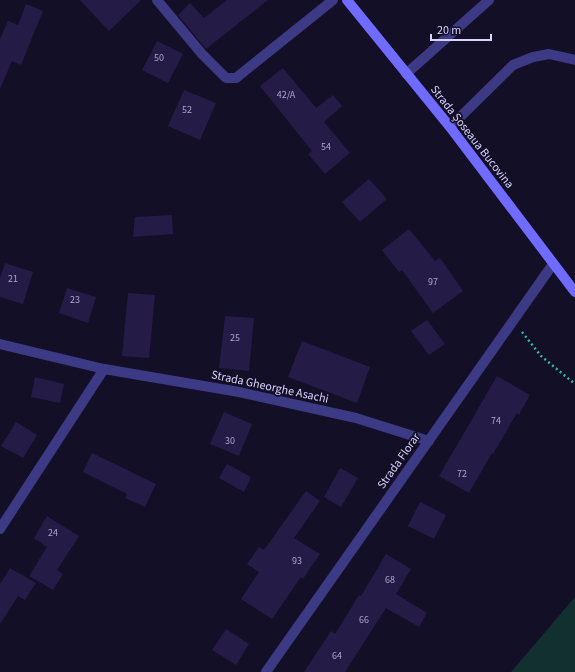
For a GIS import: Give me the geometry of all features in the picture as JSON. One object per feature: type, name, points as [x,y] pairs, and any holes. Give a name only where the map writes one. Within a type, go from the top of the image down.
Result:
[{"type":"main road","name":"Strada Șoseaua Bucovina","points":[[347,0],[450,127],[575,292]]},
{"type":"street","points":[[157,0],[202,54],[226,78],[236,78],[333,0]]},
{"type":"street","points":[[406,74],[489,0]]},
{"type":"street","points":[[450,127],[513,65],[533,57],[550,54],[575,60]]},
{"type":"street","name":"Strada Florar","points":[[266,672],[553,264]]},
{"type":"street","name":"Strada Gheorghe Asachi","points":[[0,344],[104,370],[262,397],[356,418],[429,441]]},
{"type":"street","points":[[0,529],[104,370]]},
{"type":"path","points":[[513,320],[541,356],[575,384]]},
{"type":"green space","points":[[575,597],[575,672],[511,672]]},
{"type":"building","points":[[80,0],[141,0],[109,31]]},
{"type":"building","points":[[227,0],[268,0],[206,49],[178,15],[190,3],[204,18]]},
{"type":"building","points":[[26,4],[43,11],[21,65],[12,61],[0,89],[0,39],[8,21],[18,25]]},
{"type":"building","points":[[157,41],[183,54],[168,83],[142,70]]},
{"type":"building","points":[[283,68],[316,108],[333,95],[342,106],[324,122],[350,153],[325,174],[308,154],[312,151],[260,86]]},
{"type":"building","points":[[184,90],[216,103],[200,140],[168,126]]},
{"type":"building","points":[[369,179],[387,199],[360,222],[342,202]]},
{"type":"building","points":[[172,215],[173,234],[133,237],[135,217]]},
{"type":"building","points":[[409,229],[435,261],[440,258],[463,291],[433,313],[402,270],[399,272],[382,250]]},
{"type":"building","points":[[5,263],[33,272],[23,304],[0,297],[0,278]]},
{"type":"building","points":[[67,288],[96,297],[88,323],[59,313]]},
{"type":"building","points":[[128,293],[155,295],[149,358],[122,356]]},
{"type":"building","points":[[225,316],[254,318],[249,371],[219,368]]},
{"type":"building","points":[[427,320],[445,344],[429,355],[411,331]]},
{"type":"building","points":[[302,341],[370,367],[357,403],[288,377]]},
{"type":"building","points":[[497,376],[530,395],[519,415],[517,413],[493,454],[492,453],[469,493],[439,476]]},
{"type":"building","points":[[35,377],[64,384],[60,403],[31,397]]},
{"type":"building","points":[[224,412],[252,424],[239,456],[210,444]]},
{"type":"building","points":[[16,422],[37,435],[23,458],[1,446]]},
{"type":"building","points":[[92,453],[156,484],[145,507],[125,498],[127,494],[83,472]]},
{"type":"building","points":[[227,464],[251,477],[244,492],[219,478]]},
{"type":"building","points":[[340,468],[358,478],[341,507],[324,497]]},
{"type":"building","points":[[306,491],[320,501],[294,538],[320,554],[303,579],[301,577],[272,619],[241,599],[259,572],[247,564],[259,547],[264,550]]},
{"type":"building","points":[[420,502],[446,515],[434,539],[408,526]]},
{"type":"building","points":[[47,516],[79,536],[57,570],[63,574],[53,590],[29,576],[47,547],[34,538]]},
{"type":"building","points":[[386,554],[411,569],[396,594],[427,613],[419,627],[386,608],[345,672],[304,672],[331,631],[335,634],[359,595],[361,596]]},
{"type":"building","points":[[10,568],[36,583],[25,600],[18,596],[0,624],[0,584]]},
{"type":"building","points":[[226,629],[249,644],[236,665],[212,650]]}]
